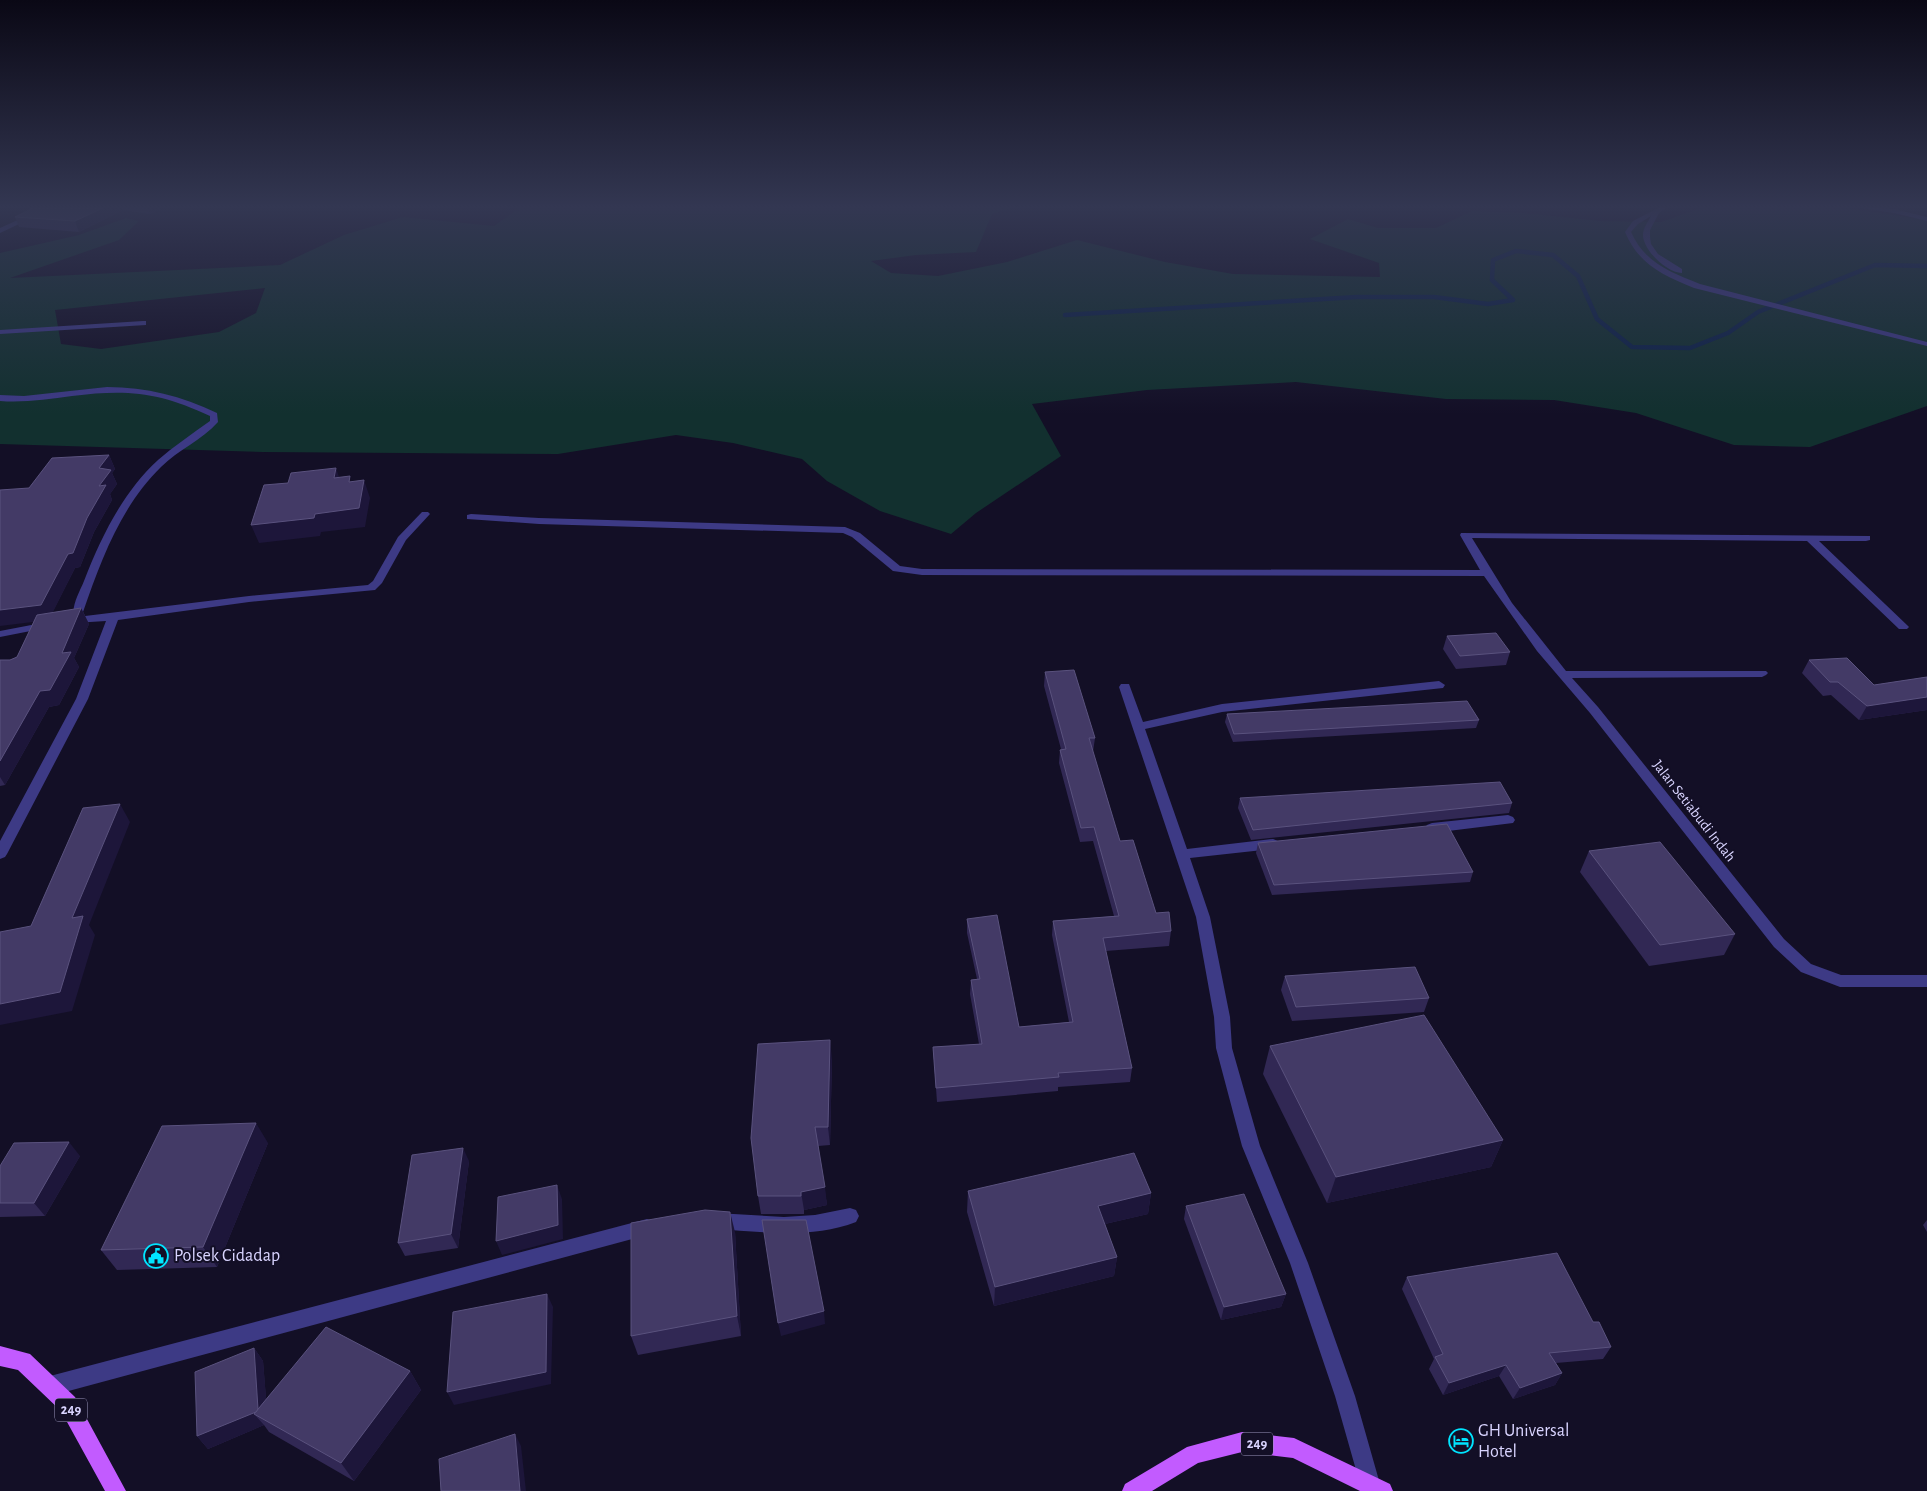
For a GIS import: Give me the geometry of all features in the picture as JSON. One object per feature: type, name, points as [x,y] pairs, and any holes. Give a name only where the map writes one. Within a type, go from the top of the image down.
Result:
[{"type":"main road","name":"249","points":[[0,1356],[24,1362],[68,1404],[116,1491]]},
{"type":"main road","name":"249","points":[[1132,1491],[1194,1454],[1242,1442],[1294,1448],[1376,1488]]},
{"type":"street","points":[[1672,276],[1715,289],[1893,332],[1927,337]]},
{"type":"street","points":[[1687,276],[1715,289]]},
{"type":"street","points":[[0,332],[143,323]]},
{"type":"street","points":[[1893,332],[1927,344]]},
{"type":"street","points":[[0,398],[28,398],[91,390],[144,389],[179,398],[214,415],[214,422],[157,466],[129,500],[96,564],[78,612],[80,619]]},
{"type":"street","points":[[0,634],[80,619],[113,617],[258,598],[371,588],[377,583],[402,539],[425,514]]},
{"type":"street","points":[[471,517],[538,522],[844,530],[856,534],[897,569],[914,572],[1485,573]]},
{"type":"street","name":"Jalan Setiabudi Indah","points":[[1810,538],[1465,535],[1485,573],[1562,675],[1594,710],[1779,943],[1806,968],[1840,981],[1927,981]]},
{"type":"street","points":[[1810,538],[1866,538]]},
{"type":"street","points":[[1810,538],[1903,627]]},
{"type":"street","points":[[0,854],[82,700],[113,617]]},
{"type":"street","points":[[1562,675],[1762,673]]},
{"type":"street","points":[[1140,726],[1222,708],[1440,685]]},
{"type":"street","points":[[1126,687],[1203,917],[1222,1017],[1224,1048],[1251,1146],[1299,1263],[1376,1488]]},
{"type":"street","points":[[1418,829],[1508,820]]},
{"type":"street","points":[[1181,854],[1290,842]]},
{"type":"street","points":[[694,1220],[784,1225],[815,1223],[850,1216]]},
{"type":"street","points":[[50,1386],[664,1223]]},
{"type":"green space","points":[[0,276],[17,276],[10,278],[60,276],[1927,276],[1927,406],[1810,447],[1734,445],[1636,413],[1554,400],[1446,399],[1296,382],[1147,390],[1032,404],[1061,456],[976,513],[951,534],[880,511],[827,481],[802,459],[733,443],[676,435],[558,454],[263,452],[0,444]],"holes":[[[265,288],[256,313],[219,332],[101,349],[61,344],[55,310]]]},
{"type":"building","points":[[109,455],[99,468],[111,470],[99,486],[106,485],[87,518],[73,553],[68,554],[41,605],[0,610],[0,490],[29,488],[52,458]]},
{"type":"building","points":[[336,468],[334,478],[350,476],[349,482],[364,480],[359,508],[315,514],[314,518],[251,525],[264,485],[288,483],[291,473]]},
{"type":"building","points":[[81,608],[62,653],[71,652],[50,690],[40,691],[0,761],[0,660],[10,660],[17,657],[37,615]]},
{"type":"building","points":[[1496,633],[1510,652],[1460,656],[1447,636]]},
{"type":"building","points":[[1847,658],[1874,685],[1927,677],[1927,697],[1867,706],[1838,682],[1830,682],[1809,660]]},
{"type":"building","points":[[1074,670],[1095,738],[1089,738],[1120,841],[1133,840],[1156,913],[1169,912],[1171,931],[1103,938],[1132,1068],[1058,1073],[1059,1077],[936,1088],[933,1047],[982,1044],[971,980],[980,979],[967,919],[997,915],[1019,1027],[1073,1022],[1053,921],[1119,916],[1094,827],[1081,828],[1060,750],[1066,749],[1045,672]]},
{"type":"building","points":[[1467,701],[1479,720],[1234,734],[1227,714]]},
{"type":"building","points":[[1500,782],[1512,803],[1253,830],[1240,798]]},
{"type":"building","points":[[120,804],[72,918],[83,916],[60,992],[0,1004],[0,932],[31,926],[83,808]]},
{"type":"building","points":[[1447,824],[1473,872],[1274,885],[1258,843]]},
{"type":"building","points":[[1660,842],[1735,934],[1660,945],[1589,851]]},
{"type":"building","points":[[1415,967],[1429,998],[1296,1007],[1285,976]]},
{"type":"building","points":[[1424,1015],[1503,1140],[1336,1177],[1270,1046]]},
{"type":"building","points":[[830,1040],[828,1127],[815,1127],[825,1187],[801,1192],[801,1196],[758,1196],[751,1138],[758,1044]]},
{"type":"building","points":[[256,1123],[203,1247],[101,1250],[162,1126]]},
{"type":"building","points":[[69,1142],[34,1203],[0,1203],[0,1166],[14,1143]]},
{"type":"building","points":[[463,1148],[451,1234],[398,1243],[412,1155]]},
{"type":"building","points":[[1134,1153],[1151,1193],[1098,1206],[1117,1257],[995,1287],[968,1191]]},
{"type":"building","points":[[557,1185],[558,1225],[496,1241],[498,1197]]},
{"type":"building","points":[[1244,1194],[1286,1294],[1224,1307],[1186,1206]]},
{"type":"building","points":[[705,1210],[730,1212],[737,1316],[631,1336],[631,1223]]},
{"type":"building","points":[[762,1220],[806,1220],[824,1311],[778,1323]]},
{"type":"building","points":[[1557,1253],[1593,1322],[1599,1322],[1611,1347],[1549,1353],[1562,1373],[1520,1388],[1506,1365],[1449,1383],[1435,1357],[1443,1354],[1407,1277]]},
{"type":"building","points":[[547,1294],[546,1372],[447,1392],[453,1312]]},
{"type":"building","points":[[326,1327],[410,1371],[341,1463],[254,1414]]},
{"type":"building","points":[[254,1348],[258,1409],[256,1412],[197,1436],[195,1372]]},
{"type":"building","points":[[515,1434],[520,1491],[441,1491],[439,1459]]},
{"type":"waterway","points":[[1065,315],[1357,297],[1434,297],[1488,304],[1513,300],[1492,280],[1492,276]]},
{"type":"waterway","points":[[1578,276],[1597,319],[1632,347],[1690,348],[1728,333],[1758,312],[1849,276]]},
{"type":"place","name":"Polsek Cidadap","points":[[156,1256]]},
{"type":"place","name":"GH Universal Hotel","points":[[1461,1441]]}]
